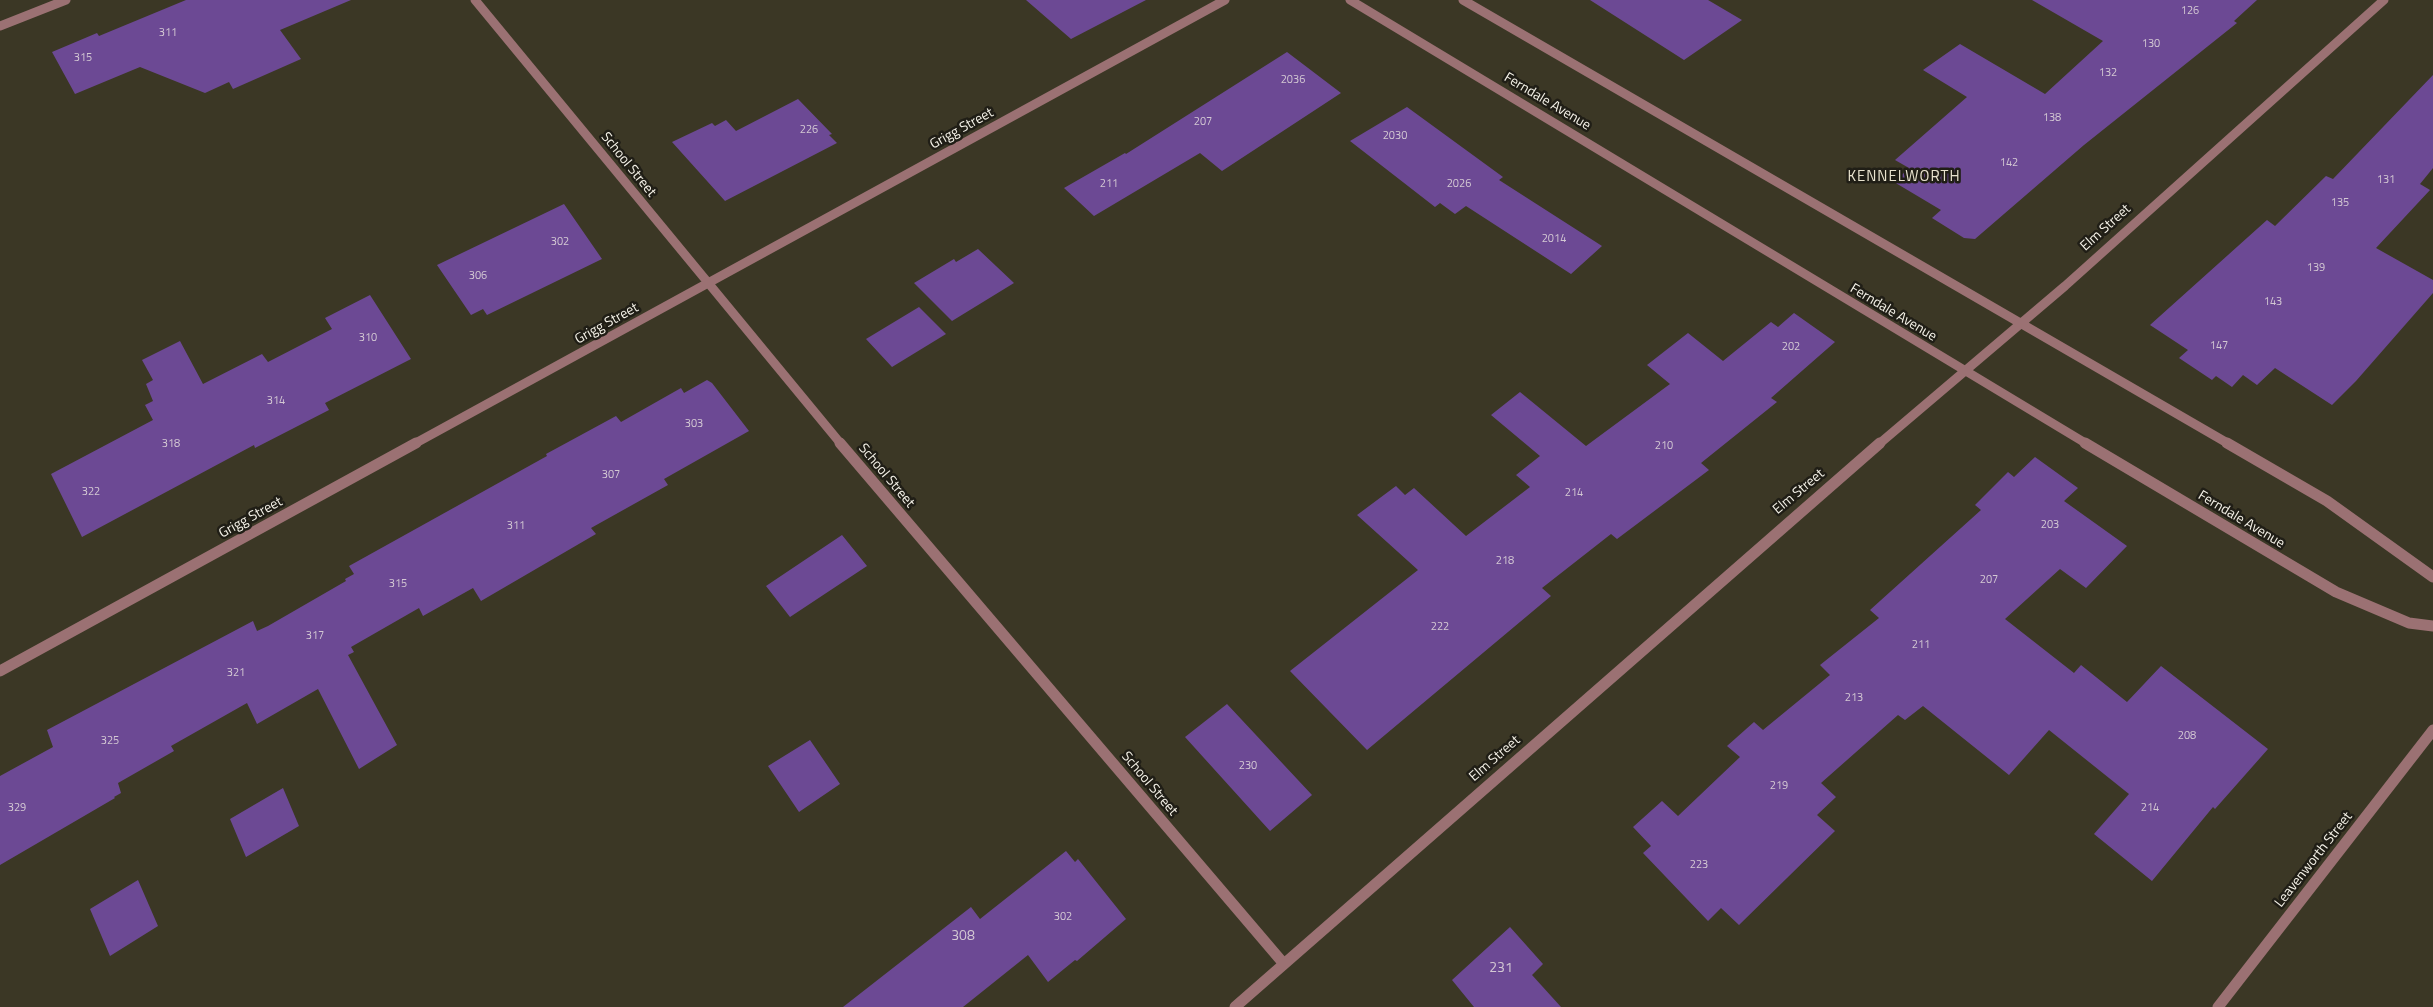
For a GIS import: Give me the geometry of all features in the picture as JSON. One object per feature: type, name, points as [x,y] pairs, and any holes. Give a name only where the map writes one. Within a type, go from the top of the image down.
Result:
[{"type":"street","points":[[0,26],[66,0]]},
{"type":"street","name":"School Street","points":[[475,0],[792,387],[1284,964]]},
{"type":"street","name":"Grigg Street","points":[[0,671],[1226,0]]},
{"type":"street","name":"Ferndale Avenue","points":[[1350,0],[1965,371],[2336,592],[2409,623],[2433,626]]},
{"type":"street","points":[[1463,0],[2326,501],[2406,555],[2433,576]]},
{"type":"street","name":"Elm Street","points":[[1235,1007],[1786,522],[2021,324],[2384,0]]},
{"type":"street","name":"Leavenworth Street","points":[[2218,1007],[2433,730]]},
{"type":"building","points":[[186,0],[351,0],[280,30],[301,59],[233,89],[229,82],[205,93],[140,67],[75,94],[52,52],[97,33],[99,36]]},
{"type":"building","points":[[1026,0],[1146,0],[1071,39]]},
{"type":"building","points":[[1590,0],[1708,0],[1742,20],[1684,60]]},
{"type":"building","points":[[2032,0],[2257,0],[2234,21],[2237,23],[2084,145],[1975,239],[1964,238],[1932,218],[1941,210],[1894,182],[1909,168],[1895,160],[1967,97],[1923,70],[1960,44],[2045,94],[2103,41]]},
{"type":"building","points":[[1287,52],[1341,93],[1222,171],[1200,153],[1094,216],[1064,188],[1126,154]]},
{"type":"building","points":[[2433,75],[2433,168],[2420,184],[2430,190],[2376,248],[2433,280],[2433,293],[2356,381],[2332,405],[2275,368],[2257,385],[2243,375],[2232,387],[2216,376],[2212,380],[2179,358],[2188,350],[2150,325],[2267,220],[2275,226],[2326,176],[2333,179]]},
{"type":"building","points":[[798,99],[832,134],[829,135],[837,143],[725,201],[672,142],[712,123],[715,126],[726,120],[736,131]]},
{"type":"building","points":[[1407,107],[1503,177],[1499,180],[1602,246],[1571,274],[1466,206],[1455,214],[1440,203],[1435,207],[1350,141]]},
{"type":"building","points":[[564,204],[602,259],[487,315],[483,309],[471,315],[437,265]]},
{"type":"building","points":[[978,249],[1014,283],[952,321],[914,283],[954,259],[956,262]]},
{"type":"building","points":[[370,295],[411,359],[325,403],[329,410],[255,448],[254,445],[82,537],[51,474],[153,420],[145,405],[153,401],[146,384],[153,380],[142,360],[180,341],[203,384],[262,354],[268,362],[332,329],[325,318]]},
{"type":"building","points":[[919,307],[946,334],[892,367],[866,339]]},
{"type":"building","points":[[1794,313],[1835,342],[1771,398],[1777,402],[1701,463],[1709,470],[1617,539],[1611,534],[1542,588],[1551,596],[1367,750],[1290,671],[1418,570],[1357,515],[1396,486],[1405,495],[1414,488],[1466,536],[1530,487],[1516,475],[1540,456],[1491,415],[1520,392],[1586,446],[1670,384],[1647,365],[1688,333],[1723,361],[1771,322],[1778,327]]},
{"type":"building","points":[[707,380],[712,383],[749,431],[664,479],[668,485],[591,528],[596,534],[481,601],[473,588],[423,616],[419,608],[351,647],[354,652],[348,655],[397,745],[359,769],[318,689],[257,724],[247,703],[171,746],[174,751],[118,783],[121,793],[115,798],[0,865],[0,776],[53,747],[47,730],[253,621],[257,631],[268,626],[346,581],[345,579],[354,574],[349,566],[547,456],[546,454],[616,416],[621,422],[681,388],[684,393]]},
{"type":"building","points":[[2035,457],[2078,488],[2064,501],[2127,546],[2086,588],[2060,569],[2005,619],[2074,673],[2081,665],[2127,702],[2161,666],[2268,749],[2215,809],[2213,807],[2152,881],[2094,834],[2129,794],[2049,730],[2009,775],[1923,706],[1905,720],[1898,715],[1821,783],[1836,797],[1817,815],[1835,831],[1739,925],[1721,908],[1708,921],[1643,853],[1651,846],[1633,827],[1662,801],[1678,816],[1740,757],[1727,746],[1754,722],[1763,730],[1830,675],[1820,665],[1879,618],[1870,610],[1981,510],[1975,505],[2008,472],[2014,477]]},
{"type":"building","points":[[842,535],[867,566],[790,617],[766,586]]},
{"type":"building","points":[[1227,704],[1312,795],[1270,831],[1185,737]]},
{"type":"building","points":[[810,740],[840,784],[799,812],[768,766]]},
{"type":"building","points":[[283,788],[299,826],[246,857],[230,819]]},
{"type":"building","points":[[1066,851],[1075,862],[1078,859],[1126,919],[1077,961],[1075,960],[1048,982],[1028,955],[963,1007],[843,1007],[971,907],[980,919]]},
{"type":"building","points":[[138,880],[158,926],[110,956],[90,909]]},
{"type":"building","points":[[1510,927],[1543,964],[1532,975],[1561,1007],[1474,1007],[1452,980]]},
{"type":"district","name":"KENNELWORTH","points":[[1904,177]]}]
